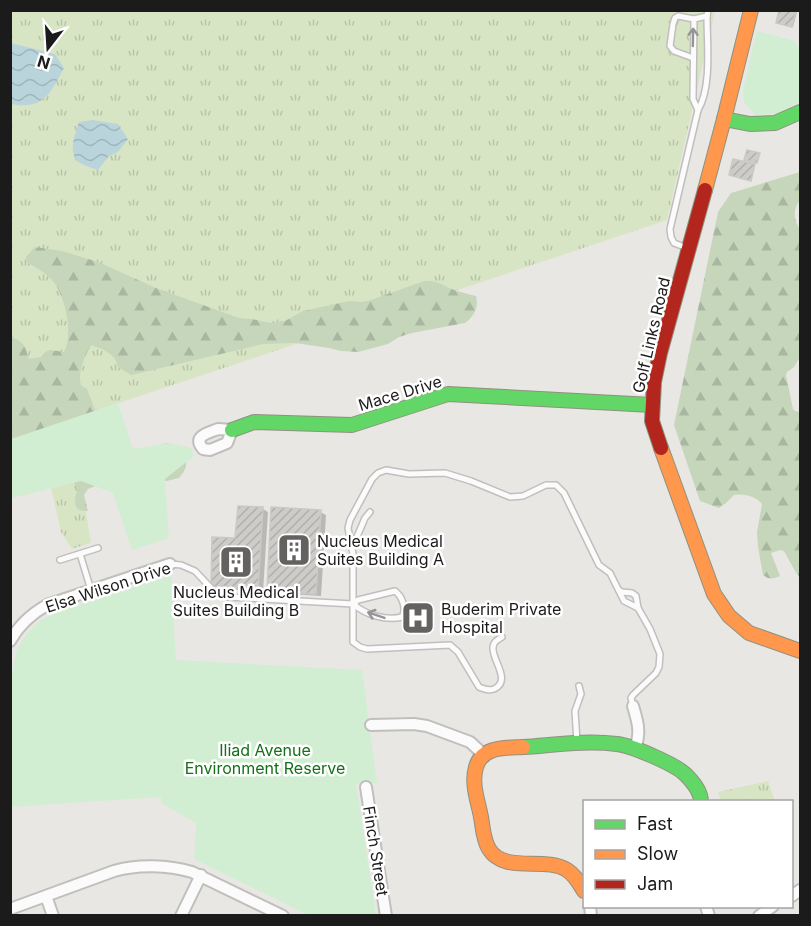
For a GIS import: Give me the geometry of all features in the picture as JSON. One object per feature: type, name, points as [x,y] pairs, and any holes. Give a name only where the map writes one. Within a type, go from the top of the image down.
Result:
[{"type":"street","name":"Golf Links Road","points":[[751,10],[658,363],[654,382],[652,421],[714,594],[729,616],[749,633],[775,644],[801,651]]},
{"type":"street","points":[[724,119],[740,124],[755,125],[774,123],[801,112]]},
{"type":"street","name":"Mace Drive","points":[[232,430],[254,422],[352,425],[448,393],[652,405]]},
{"type":"street","name":"Elsa Wilson Drive","points":[[11,638],[39,609],[170,564]]},
{"type":"street","points":[[633,706],[639,732],[635,749]]},
{"type":"street","points":[[371,725],[427,726],[470,742],[483,754]]},
{"type":"street","points":[[583,888],[576,877],[560,866],[510,862],[491,852],[483,834],[474,784],[476,766],[483,754],[498,749],[577,743],[616,744],[635,749],[684,773],[696,786],[701,800]]},
{"type":"street","name":"Finch Street","points":[[366,787],[386,915]]},
{"type":"street","points":[[10,909],[114,871],[134,867],[192,872],[284,915]]},
{"type":"street","points":[[181,915],[201,875]]},
{"type":"street","points":[[46,896],[53,915]]},
{"type":"lane","points":[[688,248],[674,243],[670,229],[698,110],[704,98],[707,82],[708,13],[694,19],[678,16],[675,18],[670,46],[674,51],[693,58]]},
{"type":"lane","points":[[694,19],[693,99],[698,110]]},
{"type":"lane","points":[[502,637],[495,642],[493,648],[501,673],[501,682],[494,689],[486,690],[477,683],[458,652],[450,645],[367,649],[356,645],[352,639],[352,548],[348,532],[349,524],[372,479],[381,471],[409,474],[445,473],[510,497],[523,496],[553,484],[559,487],[597,562],[610,573],[624,601],[638,608]]},
{"type":"lane","points":[[352,548],[370,512]]},
{"type":"lane","points":[[60,560],[98,548]]},
{"type":"lane","points":[[80,554],[91,590]]},
{"type":"lane","name":"Elsa Wilson Drive","points":[[170,564],[178,564],[195,571],[212,589],[228,597],[353,604],[358,608],[390,619],[405,613],[399,595],[395,591],[358,600],[353,604]]},
{"type":"lane","points":[[619,590],[634,595],[657,646],[660,664],[656,673],[633,695],[633,706]]},
{"type":"lane","points":[[577,743],[575,711],[581,694],[579,686]]},
{"type":"green space","points":[[10,11],[715,11],[667,220],[11,439]]},
{"type":"green space","points":[[757,31],[795,41],[800,52],[800,102],[777,113],[755,115],[744,102],[743,90]]},
{"type":"green space","points":[[800,172],[800,201],[795,215],[800,229],[800,357],[786,375],[793,409],[800,412],[800,578],[784,551],[780,550],[771,553],[780,576],[767,578],[763,575],[758,547],[757,532],[762,504],[746,495],[734,495],[719,508],[700,501],[674,425],[718,212],[731,193]]},
{"type":"green space","points":[[35,247],[62,251],[98,262],[156,288],[239,318],[271,323],[285,321],[303,311],[349,301],[368,301],[424,281],[437,282],[476,296],[477,304],[473,315],[465,323],[412,333],[388,344],[358,352],[295,343],[263,344],[131,375],[118,367],[115,359],[108,353],[91,345],[81,370],[81,385],[87,389],[98,418],[128,456],[166,443],[184,447],[187,450],[186,467],[179,478],[154,484],[98,485],[88,489],[84,495],[88,511],[83,511],[77,508],[75,498],[78,489],[70,476],[18,489],[11,497],[11,337],[24,345],[29,359],[41,357],[50,350],[64,352],[68,335],[64,304],[56,285],[46,274],[27,262],[26,257]]},
{"type":"green space","points":[[118,403],[133,449],[170,443],[191,448],[194,456],[165,479],[169,538],[132,550],[113,493],[81,481],[12,498],[11,439]]},
{"type":"green space","points":[[81,481],[91,543],[72,549],[61,532],[51,488]]},
{"type":"green space","name":"Iliad Avenue Environment Reserve","points":[[171,575],[176,660],[362,670],[377,783],[356,784],[376,915],[308,915],[194,859],[196,823],[161,803],[161,797],[11,807],[11,678],[17,649],[27,633],[41,620],[59,611]]},
{"type":"green space","points":[[768,781],[775,800],[721,800],[718,792]]},
{"type":"water","points":[[11,43],[55,54],[64,68],[50,92],[39,102],[31,105],[11,104]]},
{"type":"water","points":[[93,120],[118,124],[128,139],[118,152],[109,156],[98,170],[80,163],[73,149],[79,122]]},
{"type":"building","points":[[779,10],[796,10],[792,27],[776,23]]},
{"type":"building","points":[[747,150],[760,153],[757,163],[744,160]]},
{"type":"building","points":[[733,159],[755,164],[751,181],[729,175]]},
{"type":"building","name":"Nucleus Medical Suites Building B","points":[[238,506],[263,507],[258,590],[211,586],[212,537],[235,538]]},
{"type":"building","name":"Nucleus Medical Suites Building A","points":[[271,507],[321,510],[316,594],[267,591]]},
{"type":"traffic: fast","points":[[724,119],[750,124],[775,123],[800,112]]},
{"type":"traffic: fast","points":[[232,430],[254,422],[352,425],[448,394],[652,405]]},
{"type":"traffic: fast","points":[[523,747],[594,742],[633,748],[680,770],[694,783],[701,800]]},
{"type":"traffic: slow","points":[[705,190],[751,10]]},
{"type":"traffic: slow","points":[[661,448],[714,594],[729,616],[749,633],[800,651]]},
{"type":"traffic: slow","points":[[523,747],[502,748],[489,752],[483,755],[476,767],[475,786],[487,845],[496,857],[504,861],[548,864],[567,870],[583,889]]},
{"type":"traffic: jam","points":[[661,448],[652,421],[654,382],[705,190]]},
{"type":"place","name":"Nucleus Medical Suites Building A","points":[[294,550]]},
{"type":"place","name":"Nucleus Medical Suites Building B","points":[[236,562]]},
{"type":"place","name":"Buderim Private Hospital","points":[[418,618]]}]
